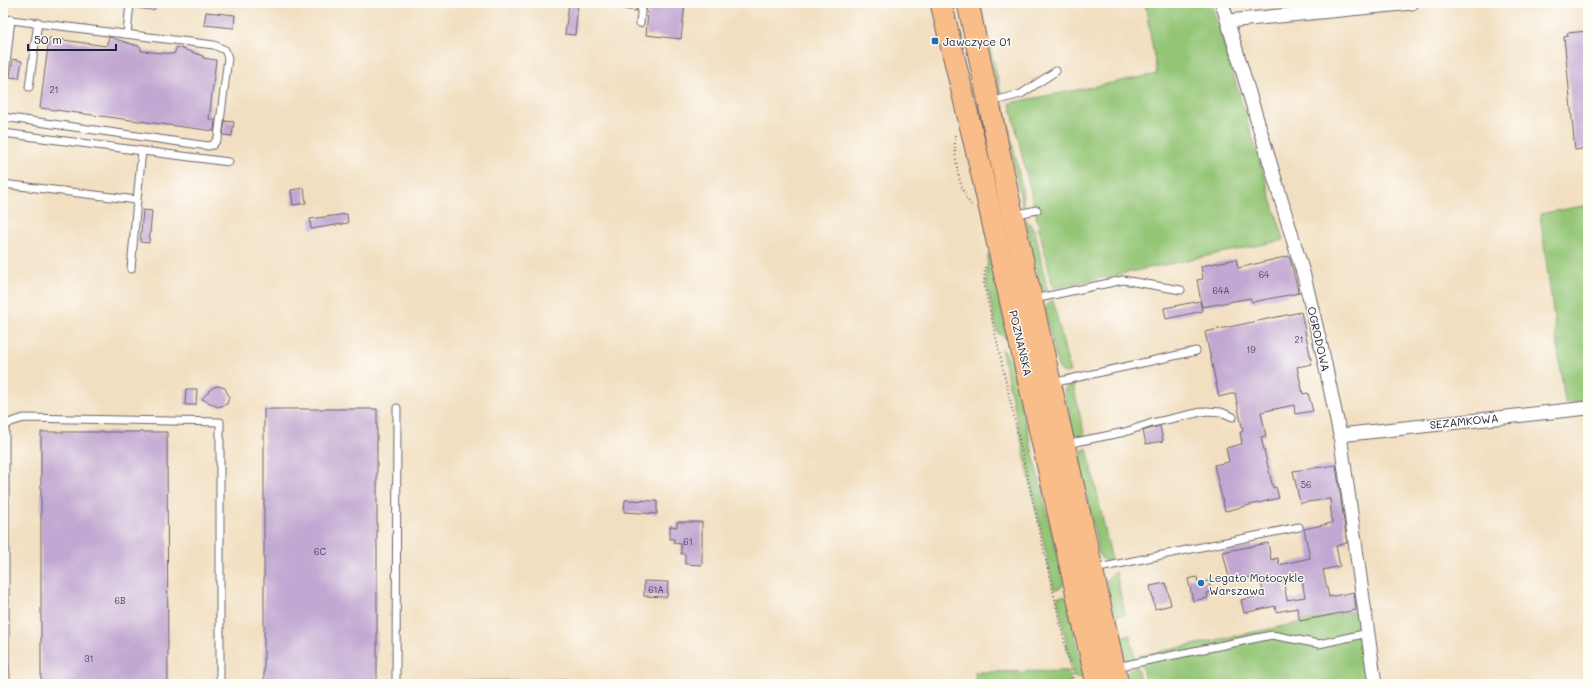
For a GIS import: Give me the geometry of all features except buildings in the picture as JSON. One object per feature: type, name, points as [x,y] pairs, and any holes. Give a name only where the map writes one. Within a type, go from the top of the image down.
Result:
[{"type":"main road","name":"POZNAŃSKA","points":[[941,3],[981,169],[1098,684]]},
{"type":"main road","name":"POZNAŃSKA","points":[[968,3],[1013,215],[1116,676]]},
{"type":"street","name":"OGRODOWA","points":[[1222,3],[1304,276],[1322,350],[1340,435],[1375,684]]},
{"type":"street","points":[[1228,20],[1412,3]]},
{"type":"street","name":"SEZAMKOWA","points":[[1340,435],[1588,408]]},
{"type":"lane","points":[[127,34],[130,3],[152,6]]},
{"type":"lane","points":[[640,22],[642,3]]},
{"type":"lane","points":[[3,19],[38,22],[218,45],[225,50],[228,58],[218,138],[216,143],[208,146],[3,117]]},
{"type":"lane","points":[[3,91],[11,19]]},
{"type":"lane","points":[[30,87],[38,22]]},
{"type":"lane","points":[[989,103],[1021,94],[1056,71]]},
{"type":"lane","points":[[3,133],[229,162]]},
{"type":"lane","points":[[131,269],[142,151]]},
{"type":"lane","points":[[3,184],[137,200]]},
{"type":"lane","points":[[1013,215],[1037,210]]},
{"type":"lane","points":[[1032,300],[1123,280],[1181,290]]},
{"type":"lane","points":[[1051,384],[1196,351]]},
{"type":"lane","points":[[396,684],[397,408]]},
{"type":"lane","points":[[1064,445],[1125,432],[1152,423],[1206,411],[1221,412],[1233,418]]},
{"type":"lane","points":[[8,684],[6,680],[4,426],[10,422],[24,418],[220,422],[220,684]]},
{"type":"lane","points":[[1092,570],[1299,527]]},
{"type":"lane","points":[[1116,676],[1272,635],[1320,644],[1368,633]]},
{"type":"path","points":[[1000,352],[1074,684]]},
{"type":"green space","points":[[978,3],[980,3],[1001,94],[997,90]]},
{"type":"green space","points":[[1145,3],[1211,3],[1284,240],[1053,288],[1010,103],[1157,74]]},
{"type":"green space","points":[[1004,105],[1022,187],[1024,207],[1021,200],[1002,111]]},
{"type":"green space","points":[[1588,205],[1588,401],[1565,403],[1540,214]]},
{"type":"green space","points":[[1025,218],[1035,231],[1046,285],[1049,292],[1044,291],[1040,287]]},
{"type":"green space","points":[[988,254],[990,254],[1008,340],[997,332],[986,283]]},
{"type":"green space","points":[[1053,300],[1070,372],[1068,373],[1063,372],[1058,367],[1045,311],[1047,304]]},
{"type":"green space","points":[[1001,348],[1008,356],[1012,364],[1064,583],[1062,587],[1054,590]]},
{"type":"green space","points":[[1073,385],[1085,437],[1080,438],[1074,434],[1064,391],[1067,387]]},
{"type":"green space","points":[[1087,448],[1112,561],[1109,562],[1101,558],[1099,554],[1079,459],[1081,451]]},
{"type":"green space","points":[[1116,572],[1125,615],[1115,615],[1106,581]]},
{"type":"green space","points":[[1064,596],[1067,598],[1084,675],[1081,678],[1073,677],[1057,597]]},
{"type":"green space","points":[[1361,610],[1371,684],[1146,684],[1139,656]]},
{"type":"green space","points":[[1130,635],[1135,659],[1124,660],[1121,642],[1123,636]]},
{"type":"green space","points":[[1137,667],[1141,684],[1129,684],[1127,672],[1130,669]]},
{"type":"green space","points":[[1068,671],[1071,684],[976,684],[975,672]]},
{"type":"green space","points":[[567,679],[567,684],[420,684],[436,682]]},
{"type":"place","name":"Jawczyce 01","points":[[935,41]]},
{"type":"place","name":"Legato Motocykle Warszawa","points":[[1201,583]]}]
